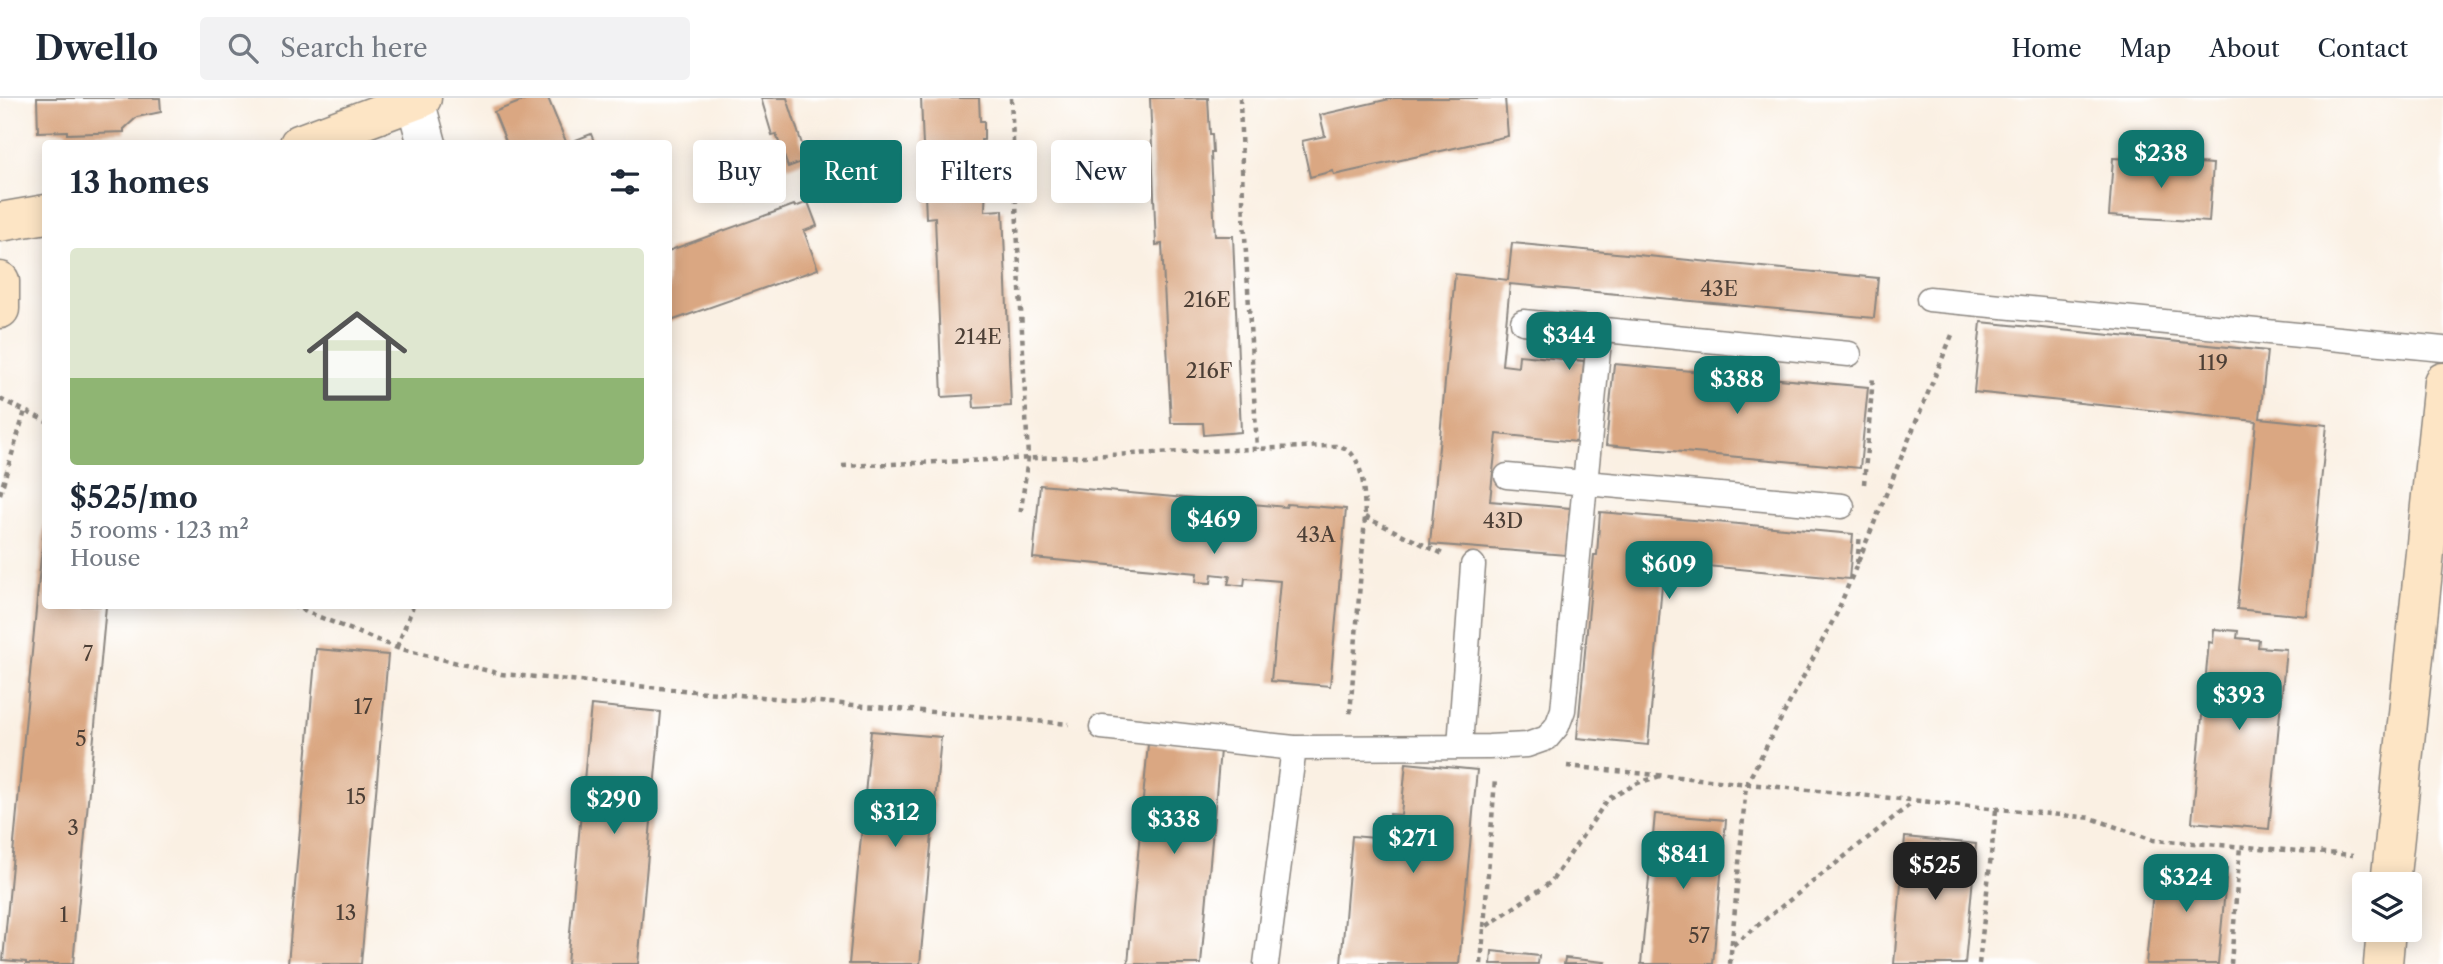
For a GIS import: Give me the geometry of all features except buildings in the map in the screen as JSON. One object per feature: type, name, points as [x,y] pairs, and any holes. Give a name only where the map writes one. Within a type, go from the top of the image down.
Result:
[{"type":"street","points":[[310,140],[418,99],[426,140]]},
{"type":"street","points":[[0,222],[42,215]]},
{"type":"street","points":[[0,281],[0,309]]},
{"type":"street","points":[[2391,872],[2443,382]]},
{"type":"street","points":[[2383,964],[2385,942]]},
{"type":"lane","points":[[1929,299],[2443,349]]},
{"type":"lane","points":[[1523,322],[1849,354]]},
{"type":"lane","points":[[1102,727],[1294,748],[1489,747],[1527,745],[1547,738],[1558,726],[1563,710],[1600,330]]},
{"type":"lane","points":[[1507,476],[1853,500]]},
{"type":"lane","points":[[1460,746],[1473,565]]},
{"type":"lane","points":[[1266,964],[1294,748]]},
{"type":"path","points":[[1011,98],[1028,458],[1020,516]]},
{"type":"path","points":[[1240,98],[1257,449]]},
{"type":"path","points":[[1730,964],[1746,785],[1836,615],[1965,302]]},
{"type":"path","points":[[1853,500],[1874,370]]},
{"type":"path","points":[[0,399],[42,419]]},
{"type":"path","points":[[0,494],[25,411]]},
{"type":"path","points":[[842,466],[1338,446],[1349,451],[1357,464],[1364,489],[1365,516],[1350,717]]},
{"type":"path","points":[[1365,516],[1426,548],[1473,565]]},
{"type":"path","points":[[1857,568],[1860,532]]},
{"type":"path","points":[[300,609],[397,648],[501,674],[1102,727]]},
{"type":"path","points":[[397,648],[412,609]]},
{"type":"path","points":[[1480,964],[1497,759],[1489,747]]},
{"type":"path","points":[[1566,766],[2091,818],[2153,840],[2325,852]]},
{"type":"path","points":[[1484,928],[1551,882],[1608,799],[1638,783],[1663,775]]},
{"type":"path","points":[[1732,946],[1913,802]]},
{"type":"path","points":[[1979,964],[1996,810]]},
{"type":"path","points":[[2231,964],[2240,846]]}]
